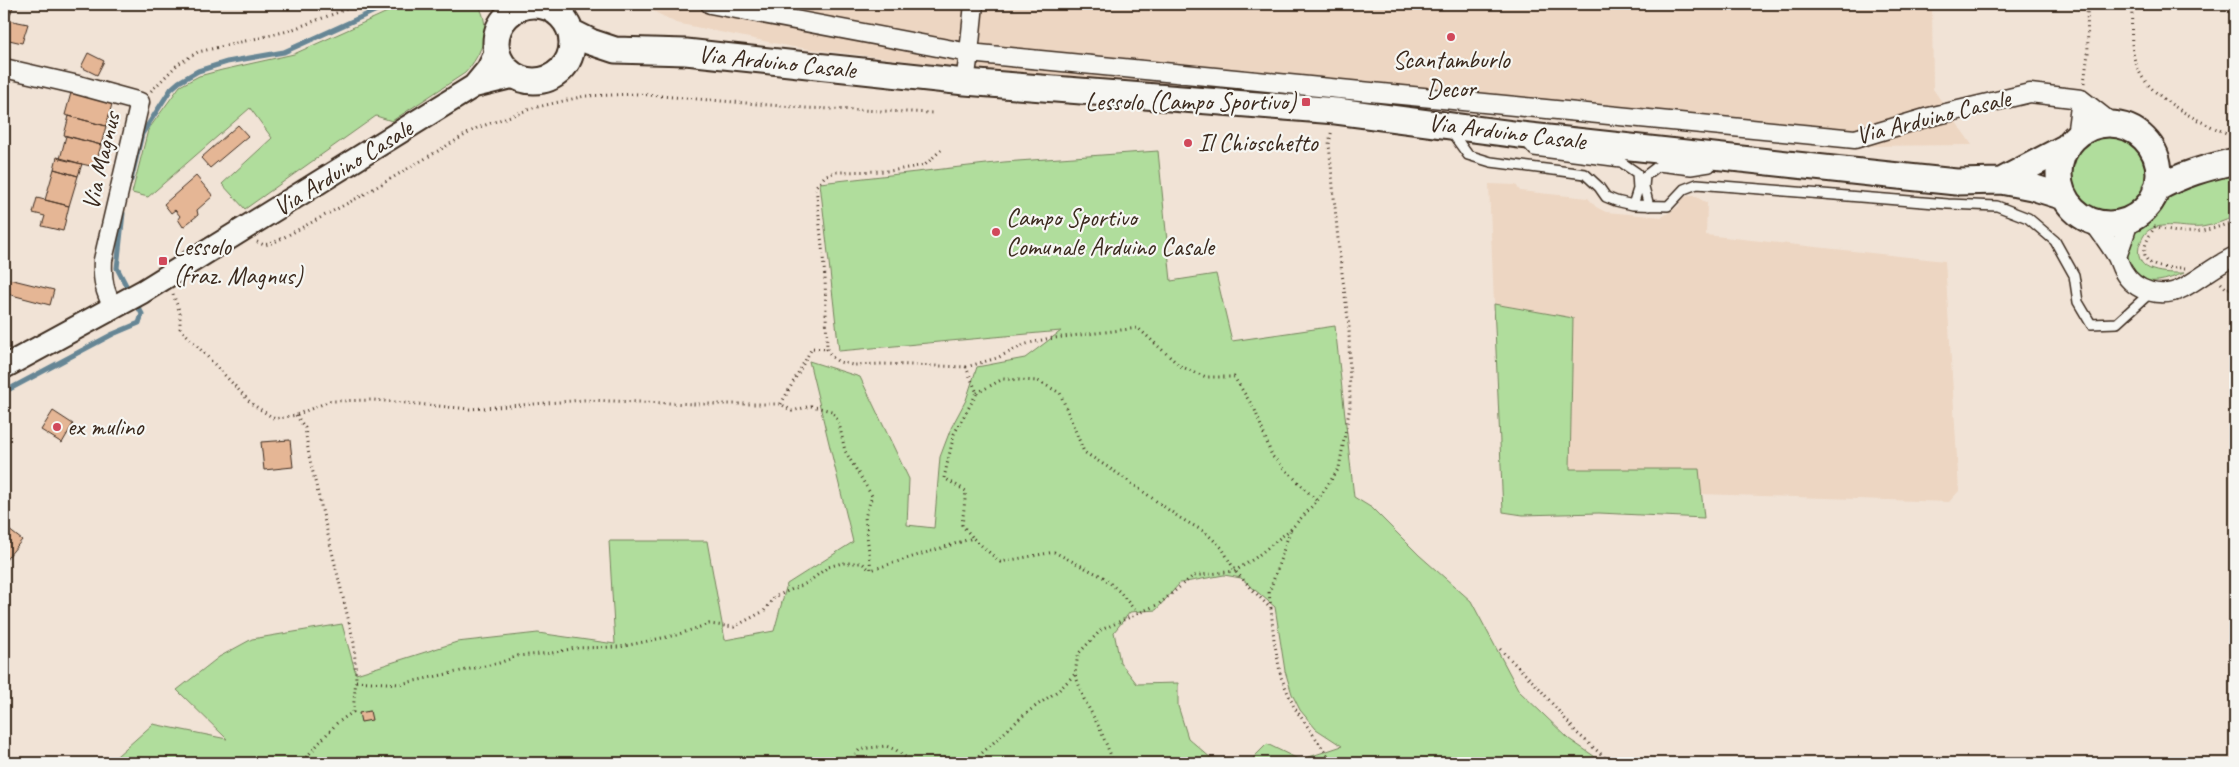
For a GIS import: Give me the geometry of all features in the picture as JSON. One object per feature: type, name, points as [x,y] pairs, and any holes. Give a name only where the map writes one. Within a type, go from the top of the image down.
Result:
[{"type":"main road","points":[[540,10],[591,42],[615,50]]},
{"type":"main road","points":[[540,10],[571,52],[566,64],[556,74],[544,80],[533,81],[516,76],[507,69],[497,51],[497,34],[540,10]]},
{"type":"main road","points":[[566,64],[615,50]]},
{"type":"main road","name":"Via Arduino Casale","points":[[615,50],[686,52],[939,80],[1336,111],[1520,135],[1956,182],[2001,181]]},
{"type":"main road","points":[[2100,124],[2113,124],[2144,137],[2154,150],[2160,173],[2156,189],[2146,208],[2130,220],[2112,225],[2093,222],[2081,215],[2064,197],[2032,187],[2001,181],[2100,124]]},
{"type":"main road","points":[[2064,197],[2059,169],[2072,141]]},
{"type":"main road","points":[[2154,150],[2185,159],[2235,160]]},
{"type":"main road","points":[[2156,189],[2196,170],[2235,160]]},
{"type":"street","name":"Via Arduino Casale","points":[[710,4],[969,53],[1856,139],[1925,118],[2030,93],[2082,99]]},
{"type":"street","points":[[965,82],[974,4]]},
{"type":"street","points":[[474,86],[488,69],[497,51]]},
{"type":"street","name":"Via Magnus","points":[[4,68],[140,102],[103,260],[102,278],[107,297],[118,306]]},
{"type":"street","points":[[474,86],[516,76]]},
{"type":"street","name":"Via Arduino Casale","points":[[4,367],[166,278],[474,86]]},
{"type":"street","points":[[2072,141],[2082,99],[2113,124]]},
{"type":"street","points":[[2117,256],[2130,220]]},
{"type":"street","points":[[2093,222],[2117,256],[2123,272],[2141,289],[2151,292],[2164,293],[2182,288],[2235,256]]},
{"type":"lane","points":[[1448,125],[1468,156],[1491,162],[1585,174],[1599,186],[1606,198],[1633,205],[1668,206],[1684,189],[1697,184],[1948,204],[1997,206],[2028,218],[2055,241],[2074,275],[2078,302],[2091,324],[2116,323],[2151,292]]},
{"type":"lane","points":[[1520,135],[1534,151],[1622,162],[1637,173],[1638,189],[1633,205]]},
{"type":"lane","points":[[1649,206],[1644,187],[1645,176],[1658,166],[1691,170],[1710,167],[1718,156]]},
{"type":"path","points":[[140,102],[178,64],[198,52],[288,31],[360,4]]},
{"type":"path","points":[[2082,99],[2088,53],[2086,4]]},
{"type":"path","points":[[2132,4],[2133,50],[2137,69],[2145,82],[2171,103],[2196,118],[2235,136]]},
{"type":"path","points":[[244,230],[256,242],[264,245],[273,243],[363,195],[477,128],[533,108],[585,96],[637,94],[806,108],[934,113]]},
{"type":"path","points":[[1114,763],[1100,729],[1084,699],[1075,674],[1078,654],[1100,630],[1159,604],[1193,576],[1235,571],[1256,558],[1291,529],[1317,501],[1339,468],[1350,406],[1349,326],[1339,250],[1329,144],[1336,111]]},
{"type":"path","points":[[941,150],[925,165],[890,171],[836,172],[826,175],[816,186],[825,277],[827,349],[839,362],[853,366],[882,364],[966,367],[997,358],[1026,344],[1046,339],[1138,328],[1180,366],[1206,377],[1234,377],[1255,410],[1272,456],[1317,501]]},
{"type":"path","points":[[2209,270],[2156,266],[2146,259],[2144,250],[2147,238],[2155,228],[2171,232],[2203,232],[2235,221]]},
{"type":"path","points":[[166,278],[180,313],[180,328],[233,386],[252,404],[275,419],[296,415],[330,401],[374,400],[470,409],[584,400],[696,404],[782,404],[792,411],[811,406],[832,411],[839,424],[845,451],[872,496],[865,518],[871,570]]},
{"type":"path","points":[[782,404],[812,348],[827,349]]},
{"type":"path","points":[[966,367],[977,392]]},
{"type":"path","points":[[1138,614],[1103,577],[1054,552],[1000,562],[973,538],[962,525],[966,491],[944,478],[954,434],[977,392],[1002,379],[1038,381],[1060,393],[1084,452],[1117,472],[1180,518],[1205,532],[1222,548],[1235,571],[1271,609]]},
{"type":"path","points":[[296,415],[305,428],[354,643],[356,681],[353,712],[337,723],[301,763]]},
{"type":"path","points":[[1291,529],[1269,593],[1274,640],[1281,677],[1294,707],[1333,763]]},
{"type":"path","points":[[871,570],[973,538]]},
{"type":"path","points":[[356,681],[400,684],[499,663],[518,656],[552,653],[575,648],[620,647],[676,635],[709,624],[734,627],[764,611],[774,597],[806,583],[828,567],[842,563],[862,563],[871,570]]},
{"type":"path","points":[[1500,650],[1539,688],[1577,732],[1611,763]]},
{"type":"path","points":[[971,763],[1026,713],[1059,690],[1075,674]]},
{"type":"path","points":[[843,763],[849,761],[860,749],[886,746],[896,750],[913,763]]},
{"type":"shaded area","points":[[640,4],[1932,4],[1933,89],[1972,145],[1858,146],[943,65],[793,47],[676,23]]},
{"type":"shaded area","points":[[1489,184],[1516,185],[1520,191],[1588,198],[1596,207],[1606,212],[1662,217],[1679,206],[1681,200],[1693,195],[1707,203],[1706,235],[1945,261],[1959,491],[1949,502],[1699,494],[1699,469],[1570,469],[1573,318],[1494,304]]},
{"type":"green space","points":[[405,4],[478,4],[484,22],[484,40],[477,57],[465,73],[392,121],[376,116],[245,209],[222,184],[272,138],[250,108],[148,197],[132,193],[148,130],[180,86],[199,76],[294,54]]},
{"type":"green space","points":[[2110,135],[2125,138],[2138,146],[2146,159],[2149,174],[2146,189],[2138,202],[2125,210],[2110,213],[2095,210],[2082,202],[2074,189],[2071,174],[2074,159],[2082,146],[2095,138]]},
{"type":"green space","points":[[1158,151],[1171,281],[1216,274],[1232,341],[1335,326],[1354,497],[1372,508],[1419,555],[1471,601],[1519,691],[1569,739],[1604,763],[1248,763],[1267,744],[1300,760],[1342,746],[1316,729],[1300,710],[1292,694],[1285,671],[1275,607],[1241,578],[1224,575],[1180,583],[1156,610],[1130,612],[1114,632],[1120,662],[1137,684],[1178,683],[1178,706],[1188,738],[1213,760],[1237,763],[109,763],[153,724],[227,739],[177,690],[219,657],[252,639],[342,624],[356,674],[457,642],[538,633],[615,644],[609,541],[707,541],[725,640],[774,631],[787,584],[853,542],[809,361],[860,377],[909,479],[907,525],[934,528],[940,457],[951,428],[966,400],[977,367],[1025,358],[1061,331],[839,351],[820,183],[1004,162]]},
{"type":"green space","points":[[2235,176],[2235,216],[2219,223],[2202,227],[2155,227],[2147,231],[2143,237],[2139,246],[2139,255],[2141,262],[2146,267],[2161,272],[2184,273],[2158,281],[2148,281],[2140,278],[2130,264],[2128,247],[2134,229],[2144,218],[2166,199],[2187,186],[2205,180]]},
{"type":"green space","points":[[1494,304],[1573,318],[1570,469],[1699,469],[1704,518],[1599,513],[1523,515],[1503,512]]},
{"type":"building","points":[[4,4],[14,4],[8,20],[28,24],[22,43],[5,39],[4,43]]},
{"type":"building","points":[[88,53],[104,61],[97,75],[81,67]]},
{"type":"building","points":[[71,93],[112,104],[106,126],[65,115]]},
{"type":"building","points":[[69,116],[106,126],[101,145],[64,135]]},
{"type":"building","points":[[238,125],[248,136],[210,168],[201,158]]},
{"type":"building","points":[[66,136],[101,145],[95,167],[60,159]]},
{"type":"building","points":[[57,157],[82,164],[78,176],[54,169]]},
{"type":"building","points":[[54,169],[78,176],[69,206],[45,200]]},
{"type":"building","points":[[196,176],[213,196],[197,210],[198,215],[183,227],[178,219],[180,216],[175,210],[171,213],[164,204]]},
{"type":"building","points":[[37,198],[69,206],[63,231],[42,226],[45,216],[33,213]]},
{"type":"building","points":[[5,278],[54,290],[50,305],[4,293]]},
{"type":"building","name":"ex mulino","points":[[53,411],[73,424],[62,443],[41,430]]},
{"type":"building","points":[[290,440],[293,467],[264,470],[261,442]]},
{"type":"building","points":[[4,526],[22,540],[4,562]]},
{"type":"building","points":[[370,711],[372,720],[361,722],[359,713]]},
{"type":"waterway","points":[[131,180],[142,134],[171,89],[179,82],[198,71],[227,62],[284,52],[390,4]]},
{"type":"waterway","points":[[123,213],[117,268],[130,293]]},
{"type":"waterway","points":[[4,392],[113,334],[139,323],[142,314],[136,303]]},
{"type":"place","name":"Scantamburlo Decor","points":[[1451,37]]},
{"type":"place","name":"Lessolo (Campo Sportivo)","points":[[1306,102]]},
{"type":"place","name":"Il Chioschetto","points":[[1188,143]]},
{"type":"place","name":"Campo Sportivo Comunale Arduino Casale","points":[[996,232]]},
{"type":"place","name":"Lessolo (fraz. Magnus)","points":[[163,261]]},
{"type":"place","name":"ex mulino","points":[[57,427]]}]
